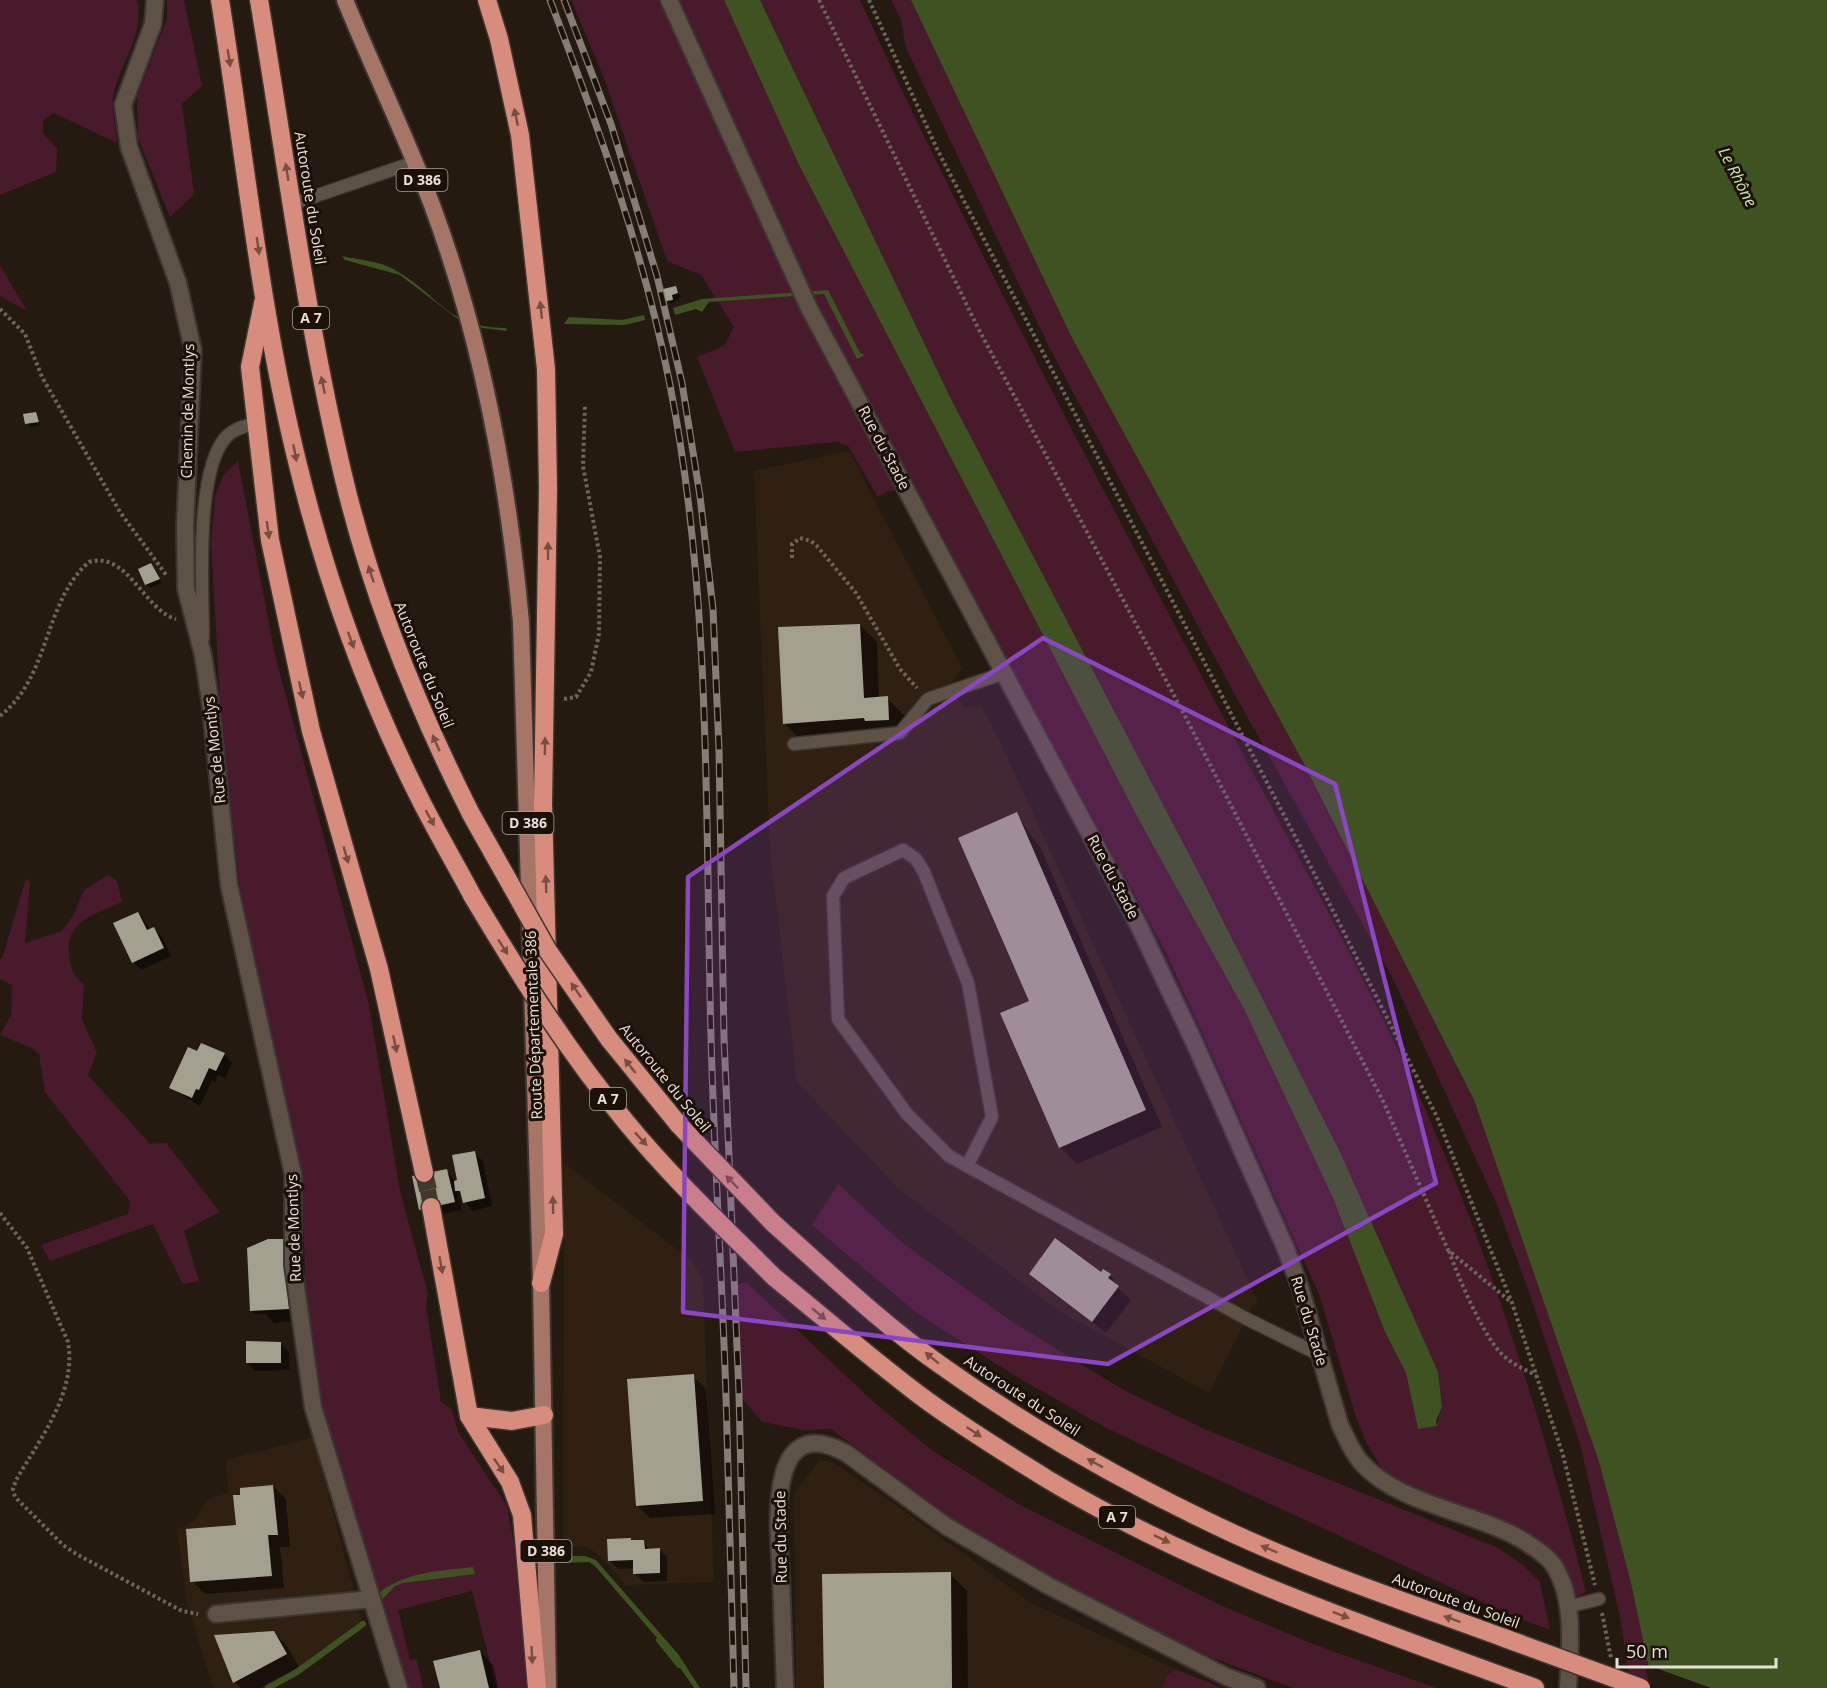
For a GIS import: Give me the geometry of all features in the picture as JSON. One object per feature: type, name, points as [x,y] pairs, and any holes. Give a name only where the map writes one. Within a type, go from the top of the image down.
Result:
[{"type":"highway","name":"A 7","points":[[220,0],[265,293],[297,463],[350,639],[418,796],[473,897],[506,952],[570,1048],[626,1122],[708,1212],[774,1276],[918,1394],[1049,1480],[1120,1519],[1283,1593],[1535,1688]]},
{"type":"highway","name":"Autoroute du Soleil","points":[[259,0],[321,373],[344,480],[389,630],[417,699],[471,814],[548,951],[609,1038],[679,1125],[772,1223],[856,1298],[940,1365],[1068,1448],[1140,1488],[1233,1534],[1386,1595],[1641,1688]]},
{"type":"highway","points":[[487,0],[499,39],[520,135],[543,325],[548,427],[543,804],[554,1234],[541,1283]]},
{"type":"highway","points":[[265,293],[250,367],[270,540],[288,633],[311,731],[379,969],[424,1173]]},
{"type":"highway","points":[[431,1207],[469,1416],[510,1482],[522,1515],[537,1688]]},
{"type":"highway","points":[[469,1416],[512,1421],[544,1415]]},
{"type":"main road","name":"D 386","points":[[345,0],[415,162]]},
{"type":"main road","name":"Route Départementale 386","points":[[415,162],[452,263],[482,366],[508,495],[521,622],[541,1283],[548,1688]]},
{"type":"street","name":"Chemin de Montlys","points":[[154,0],[153,24],[123,105],[129,147],[178,283],[193,350],[184,526],[184,571],[188,600],[203,655]]},
{"type":"street","name":"Rue du Stade","points":[[669,0],[809,308],[1138,924],[1195,1044],[1285,1247],[1340,1425],[1360,1461],[1382,1480],[1409,1494],[1502,1528],[1552,1562],[1564,1590],[1567,1606],[1569,1688]]},
{"type":"street","name":"Rue de Montlys","points":[[203,655],[229,885],[293,1174],[293,1265],[313,1407],[399,1688]]},
{"type":"street","name":"Rue du Stade","points":[[785,1688],[778,1499],[788,1461],[800,1447],[814,1444],[831,1445],[846,1453],[946,1526],[1049,1586],[1227,1677],[1257,1688]]},
{"type":"street","points":[[216,1614],[372,1599]]},
{"type":"lane","points":[[292,204],[415,162]]},
{"type":"lane","points":[[203,655],[203,552],[207,484],[212,465],[227,436],[242,427],[256,423]]},
{"type":"lane","points":[[794,744],[900,733],[928,699],[1004,673]]},
{"type":"lane","points":[[967,1166],[992,1118],[968,983],[924,872],[916,859],[903,849],[844,878],[833,896],[838,1018],[907,1114],[949,1156],[967,1166],[1235,1313],[1320,1355]]},
{"type":"lane","points":[[1567,1606],[1599,1599]]},
{"type":"path","points":[[819,0],[978,328],[1178,704],[1378,1091],[1461,1283],[1499,1351],[1513,1363],[1536,1375]]},
{"type":"path","points":[[869,0],[938,150],[1312,869],[1437,1117],[1512,1303],[1563,1455],[1599,1599],[1612,1665]]},
{"type":"path","points":[[0,309],[25,334],[42,377],[130,528],[188,600]]},
{"type":"path","points":[[546,703],[576,697],[591,672],[599,634],[600,557],[583,466],[585,405]]},
{"type":"path","points":[[792,558],[792,544],[800,537],[817,546],[856,593],[900,669],[928,699]]},
{"type":"path","points":[[0,716],[26,688],[36,672],[59,609],[73,581],[89,562],[106,561],[113,565],[128,577],[164,616],[194,624]]},
{"type":"path","points":[[0,1212],[27,1248],[68,1342],[70,1358],[64,1391],[16,1480],[15,1497],[46,1530],[78,1555],[182,1611],[192,1614],[216,1614]]},
{"type":"path","points":[[1448,1250],[1512,1303]]},
{"type":"highlighted area","points":[[1043,638],[1335,784],[1436,1183],[1108,1364],[683,1312],[688,877]]},
{"type":"shaded area","points":[[0,0],[137,0],[139,12],[132,46],[114,91],[113,109],[117,143],[54,113],[43,120],[43,133],[57,149],[56,172],[0,195]]},
{"type":"shaded area","points":[[167,0],[184,0],[202,86],[182,104],[194,194],[170,217],[138,138],[137,96],[167,19]]},
{"type":"shaded area","points":[[571,0],[724,0],[799,165],[1140,822],[1244,1009],[1333,1198],[1385,1332],[1406,1373],[1418,1429],[1436,1426],[1442,1407],[1340,1152],[1202,879],[951,399],[760,0],[860,0],[949,187],[1042,372],[1349,953],[1414,1084],[1466,1208],[1511,1334],[1551,1463],[1586,1592],[1574,1598],[1551,1551],[1523,1529],[1402,1482],[1382,1469],[1366,1442],[1356,1417],[1320,1297],[1167,954],[915,490],[889,491],[878,497],[848,446],[836,442],[735,452],[697,357],[724,346],[734,327],[701,275],[667,261],[604,78]]},
{"type":"shaded area","points":[[891,0],[911,0],[1071,336],[1304,764],[1474,1100],[1599,1462],[1631,1583],[1653,1688],[1631,1688],[1620,1617],[1580,1444],[1497,1205],[1393,979],[1229,684],[1049,347],[906,48],[901,20]]},
{"type":"shaded area","points":[[0,265],[27,311],[0,296]]},
{"type":"shaded area","points":[[849,451],[962,668],[951,683],[963,707],[982,707],[1002,746],[1258,1302],[1253,1305],[1209,1393],[1059,1311],[898,1188],[797,1082],[770,850],[754,471]]},
{"type":"shaded area","points":[[238,461],[275,655],[369,1005],[400,1191],[428,1294],[426,1306],[441,1402],[452,1410],[458,1432],[507,1506],[514,1544],[527,1688],[496,1688],[472,1591],[398,1610],[410,1660],[417,1659],[423,1688],[406,1688],[378,1604],[321,1403],[306,1299],[302,1193],[245,932],[221,720],[211,543],[215,495],[224,474]]},
{"type":"shaded area","points":[[108,875],[117,881],[122,902],[93,915],[78,925],[69,941],[71,967],[84,985],[82,1019],[97,1053],[88,1075],[150,1144],[166,1143],[220,1212],[184,1231],[199,1281],[183,1284],[153,1224],[50,1261],[41,1245],[128,1214],[130,1201],[45,1092],[39,1054],[32,1048],[0,1035],[11,1015],[12,985],[0,979],[0,959],[2,959],[26,878],[30,883],[25,943],[62,931],[73,916],[84,890]]},
{"type":"shaded area","points":[[564,1163],[692,1261],[703,1280],[714,1582],[626,1585],[597,1553],[586,1547],[563,1546]]},
{"type":"shaded area","points":[[838,1184],[900,1241],[1008,1319],[1122,1389],[1202,1428],[1496,1547],[1523,1565],[1540,1582],[1550,1630],[1515,1617],[1108,1429],[1012,1374],[917,1313],[812,1225]]},
{"type":"shaded area","points":[[746,1282],[876,1404],[933,1451],[1018,1504],[1220,1605],[1313,1644],[1436,1688],[1293,1688],[1213,1658],[1125,1616],[1016,1557],[948,1516],[831,1429],[804,1430],[762,1422],[742,1398],[738,1285]]},
{"type":"shaded area","points":[[313,1437],[362,1622],[289,1675],[262,1688],[213,1688],[187,1603],[177,1530],[193,1522],[208,1499],[228,1493],[226,1460]]},
{"type":"shaded area","points":[[819,1461],[831,1461],[1031,1603],[1175,1669],[1167,1675],[1162,1688],[796,1688],[794,1493]]},
{"type":"shaded area","points":[[1175,1669],[1222,1688],[1162,1688],[1167,1675]]},
{"type":"water","points":[[724,0],[760,0],[951,399],[1202,879],[1340,1152],[1438,1372],[1442,1407],[1436,1421],[1437,1426],[1418,1429],[1406,1373],[1385,1332],[1333,1198],[1244,1009],[1140,822],[799,165]]},
{"type":"water","name":"Le Rhône","points":[[911,0],[1827,0],[1827,1688],[1653,1688],[1631,1583],[1599,1462],[1474,1100],[1304,764],[1071,336]]},
{"type":"water","points":[[342,256],[389,267],[410,280],[456,316],[469,322],[506,328],[507,331],[467,326],[400,275],[345,260]]},
{"type":"water","points":[[828,290],[860,353],[865,355],[857,359],[824,294],[709,302],[702,312],[696,309],[675,315],[673,308],[702,299]]},
{"type":"water","points":[[644,315],[645,320],[625,325],[564,324],[569,317],[622,320]]},
{"type":"water","points":[[562,1556],[585,1556],[596,1560],[678,1654],[700,1688],[694,1688],[670,1653],[595,1566],[589,1562],[562,1563]]},
{"type":"water","points":[[473,1567],[475,1574],[395,1586],[378,1604],[376,1595],[398,1581],[422,1574]]},
{"type":"pier","points":[[1645,1664],[1711,1688],[1650,1688]]},
{"type":"building","points":[[676,286],[678,293],[672,295],[673,300],[666,301],[663,289]]},
{"type":"building","points":[[36,412],[39,422],[25,424],[23,414]]},
{"type":"building","points":[[151,563],[160,579],[145,585],[138,569]]},
{"type":"building","points":[[860,624],[864,698],[888,696],[889,720],[865,721],[864,718],[783,724],[778,627]]},
{"type":"building","points":[[1017,812],[1146,1110],[1059,1148],[1000,1013],[1029,1001],[958,838]]},
{"type":"building","points":[[138,912],[147,930],[154,927],[164,948],[132,963],[113,923]]},
{"type":"building","points":[[201,1043],[225,1053],[216,1071],[209,1068],[199,1090],[196,1089],[192,1098],[169,1088],[188,1047],[197,1051]]},
{"type":"building","points":[[475,1151],[485,1198],[463,1203],[460,1191],[455,1191],[454,1181],[457,1180],[452,1155]]},
{"type":"building","points":[[447,1169],[455,1202],[419,1210],[412,1176]]},
{"type":"building","points":[[1055,1238],[1101,1272],[1103,1269],[1111,1274],[1108,1278],[1119,1286],[1092,1322],[1029,1274]]},
{"type":"building","points":[[268,1239],[285,1239],[289,1309],[250,1311],[247,1248]]},
{"type":"building","points":[[246,1341],[281,1342],[281,1363],[246,1363]]},
{"type":"building","points":[[694,1374],[703,1501],[636,1506],[627,1379]]},
{"type":"building","points":[[273,1485],[278,1535],[268,1535],[272,1576],[190,1582],[186,1529],[236,1525],[233,1495],[240,1495],[240,1488]]},
{"type":"building","points":[[631,1538],[631,1540],[644,1540],[645,1549],[660,1548],[660,1573],[633,1574],[633,1560],[608,1561],[607,1539]]},
{"type":"building","points":[[951,1572],[952,1688],[824,1688],[822,1574]]},
{"type":"building","points":[[274,1631],[287,1654],[233,1683],[214,1635]]},
{"type":"building","points":[[480,1650],[489,1688],[440,1688],[433,1661]]},
{"type":"waterway","points":[[268,1688],[297,1672],[363,1624]]},
{"type":"waterway","points":[[659,1640],[679,1665]]},
{"type":"tunnel","points":[[424,1173],[428,1190]]},
{"type":"tunnel","points":[[428,1190],[431,1207]]},
{"type":"railway","points":[[550,0],[602,142],[647,287],[670,385],[684,466],[693,547],[704,709],[712,1081],[726,1396],[734,1688]]},
{"type":"railway","points":[[564,0],[611,124],[657,276],[682,383],[700,496],[713,609],[719,749],[724,1038],[739,1394],[746,1688]]}]
